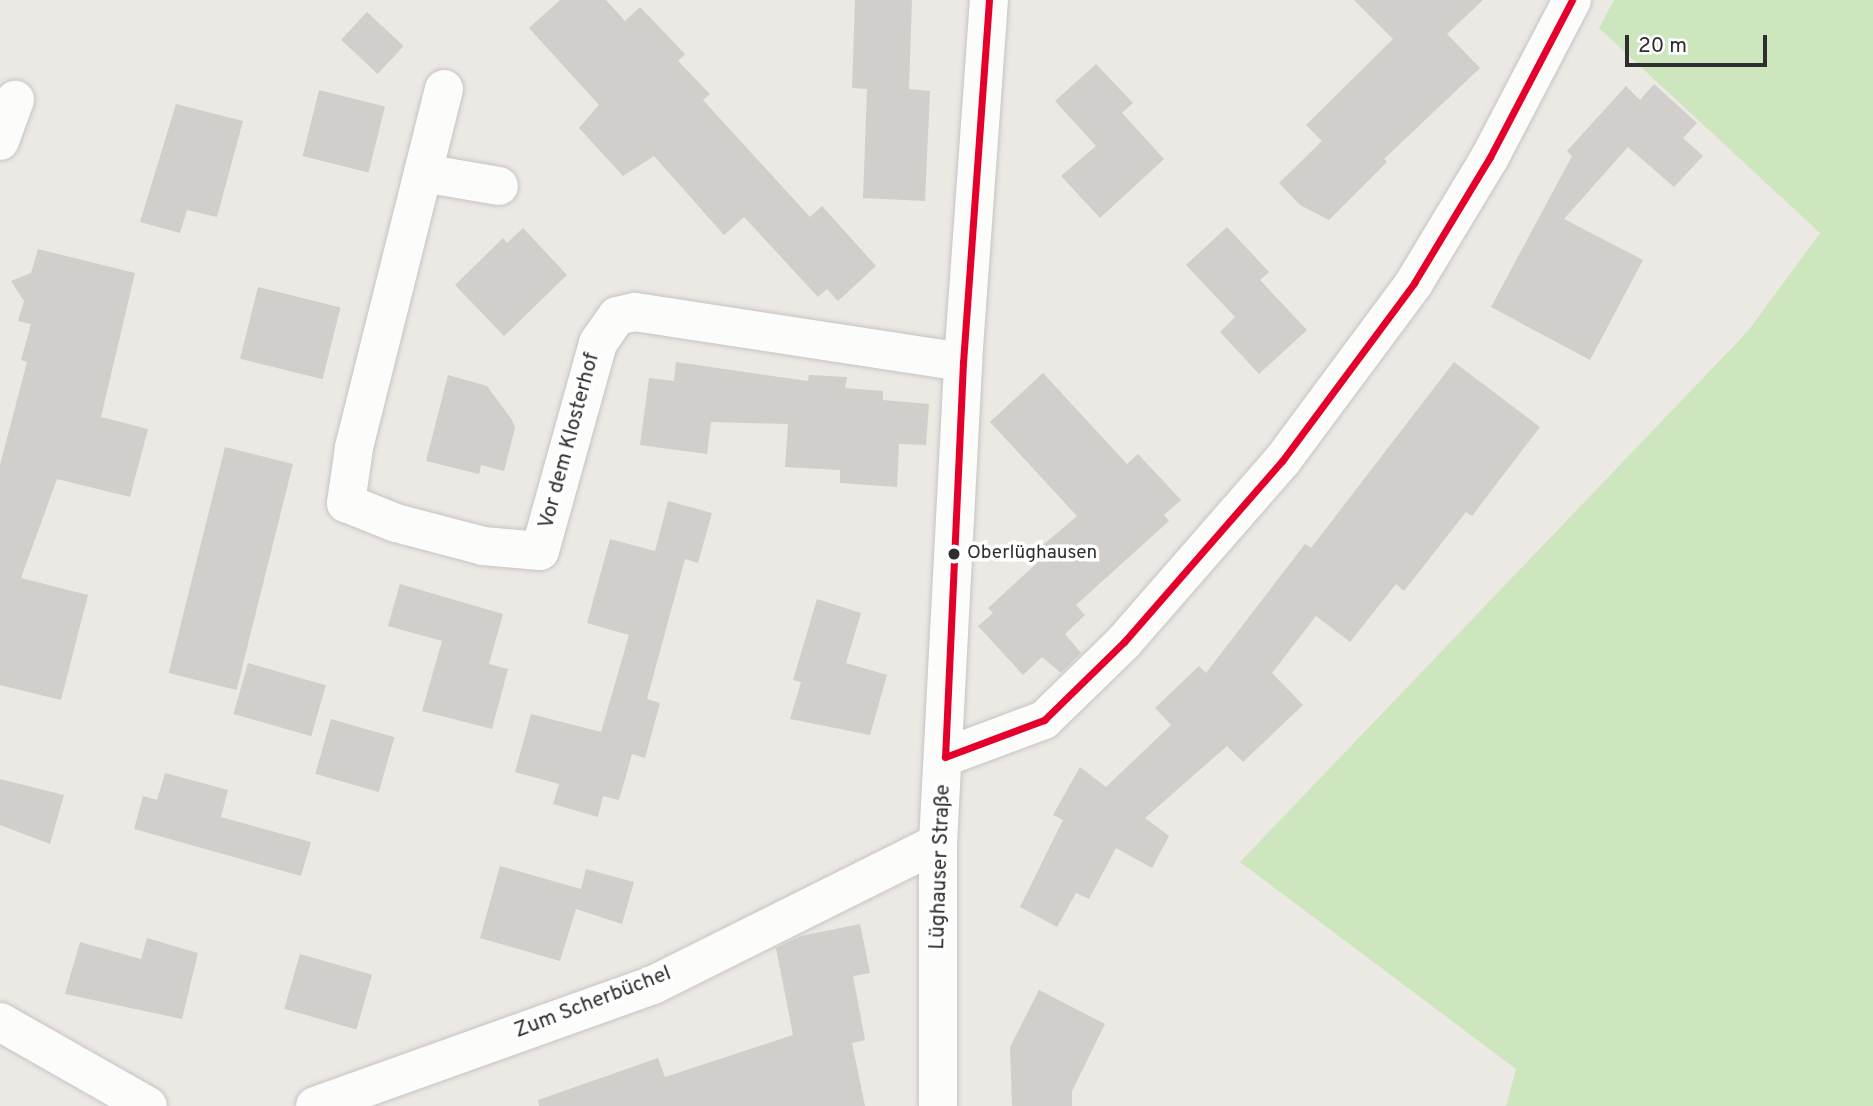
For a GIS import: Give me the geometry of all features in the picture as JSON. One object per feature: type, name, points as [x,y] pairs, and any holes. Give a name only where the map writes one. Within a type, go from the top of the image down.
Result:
[{"type":"street","name":"Lüghauser Straße","points":[[938,1106],[938,843],[945,757],[963,362],[989,0]]},
{"type":"street","points":[[945,757],[1044,720],[1124,642],[1282,461],[1414,283],[1490,157],[1573,0]]},
{"type":"street","name":"Vor dem Klosterhof","points":[[444,89],[354,448],[346,503],[396,523],[483,546],[540,551],[598,343],[617,316],[635,312],[963,362]]},
{"type":"street","points":[[0,141],[15,100]]},
{"type":"street","points":[[423,173],[499,186]]},
{"type":"street","name":"Zum Scherbüchel","points":[[315,1106],[653,985],[938,843]]},
{"type":"street","points":[[0,1021],[148,1106]]},
{"type":"green space","points":[[1614,0],[1873,0],[1873,1106],[1506,1106],[1516,1069],[1240,862],[1748,331],[1820,233],[1599,28]]},
{"type":"building","points":[[560,0],[606,0],[625,21],[640,7],[685,54],[678,61],[710,94],[703,100],[810,217],[822,206],[876,266],[838,301],[827,289],[818,297],[744,217],[724,235],[654,156],[623,176],[579,128],[599,105],[529,28]]},
{"type":"building","points":[[855,0],[912,0],[909,89],[930,91],[925,201],[863,198],[867,89],[852,88]]},
{"type":"building","points":[[1354,0],[1483,0],[1447,34],[1480,68],[1384,159],[1387,162],[1329,220],[1300,205],[1279,183],[1322,141],[1306,125],[1393,39]]},
{"type":"building","points":[[367,12],[404,46],[378,74],[341,40]]},
{"type":"building","points":[[1096,64],[1133,103],[1122,113],[1164,159],[1100,218],[1061,176],[1096,146],[1055,101]]},
{"type":"building","points":[[1654,84],[1697,123],[1683,138],[1703,156],[1674,187],[1628,147],[1564,219],[1643,260],[1590,360],[1491,307],[1572,156],[1567,151],[1626,86],[1640,100]]},
{"type":"building","points":[[319,90],[385,106],[369,172],[303,156]]},
{"type":"building","points":[[176,104],[243,121],[217,217],[187,210],[180,233],[140,222]]},
{"type":"building","points":[[1227,227],[1269,272],[1260,280],[1307,330],[1259,374],[1220,332],[1235,317],[1186,265]]},
{"type":"building","points":[[523,228],[567,275],[504,336],[455,285],[503,238],[507,243]]},
{"type":"building","points":[[38,249],[135,273],[101,417],[148,429],[130,497],[57,479],[21,578],[88,595],[61,700],[0,685],[0,465],[27,362],[21,360],[31,324],[18,321],[24,301],[11,281],[31,273]]},
{"type":"building","points":[[258,287],[340,308],[323,379],[240,359]]},
{"type":"building","points":[[676,362],[808,381],[809,375],[847,377],[845,388],[883,391],[883,400],[929,404],[926,445],[899,444],[897,487],[840,483],[840,470],[785,467],[788,424],[711,422],[707,454],[640,445],[649,378],[674,381]]},
{"type":"building","points":[[1454,362],[1540,427],[1472,516],[1466,512],[1404,591],[1396,584],[1350,642],[1316,616],[1272,673],[1303,705],[1243,762],[1227,746],[1145,818],[1169,836],[1152,868],[1116,848],[1089,899],[1076,893],[1057,927],[1020,907],[1063,820],[1053,815],[1080,767],[1106,787],[1171,725],[1155,708],[1199,666],[1206,673],[1305,544],[1311,548]]},
{"type":"building","points":[[1043,373],[1127,464],[1138,454],[1181,500],[1164,515],[1169,521],[1076,605],[1085,615],[1065,634],[1081,653],[1061,673],[1042,657],[1023,675],[978,626],[993,613],[988,608],[1037,563],[1030,556],[1077,516],[990,422]]},
{"type":"building","points":[[448,375],[487,386],[512,420],[515,428],[504,471],[481,465],[479,474],[426,461]]},
{"type":"building","points":[[225,447],[293,464],[237,690],[169,673]]},
{"type":"building","points":[[668,501],[712,513],[698,563],[685,559],[647,699],[660,703],[645,758],[632,754],[619,800],[603,796],[598,817],[553,804],[559,784],[515,772],[531,714],[601,732],[629,635],[587,623],[610,539],[655,551]]},
{"type":"building","points":[[400,584],[503,614],[489,664],[508,669],[492,729],[422,711],[442,641],[388,626]]},
{"type":"building","points":[[817,599],[861,613],[846,663],[887,675],[870,735],[790,719],[801,682],[793,680]]},
{"type":"building","points":[[248,663],[326,685],[311,736],[233,714]]},
{"type":"building","points":[[331,719],[394,737],[379,792],[315,774]]},
{"type":"building","points":[[165,773],[228,790],[221,817],[311,842],[301,876],[134,829],[143,796],[157,800]]},
{"type":"building","points":[[0,779],[64,795],[50,844],[0,825]]},
{"type":"building","points":[[500,866],[581,889],[586,869],[634,882],[622,924],[576,909],[560,961],[480,938]]},
{"type":"building","points":[[860,924],[870,973],[853,976],[865,1040],[852,1043],[865,1106],[539,1106],[538,1100],[658,1058],[665,1077],[793,1035],[776,948],[801,936]]},
{"type":"building","points":[[147,938],[198,953],[182,1019],[65,994],[80,942],[141,959]]},
{"type":"building","points":[[300,954],[372,975],[356,1029],[284,1009]]},
{"type":"building","points":[[1039,990],[1105,1024],[1072,1091],[1072,1106],[1012,1106],[1010,1047]]},
{"type":"transit line","points":[[989,0],[963,362],[945,757],[1044,720],[1124,642],[1282,461],[1414,283],[1490,157],[1572,0]]},
{"type":"place","name":"Oberlüghausen","points":[[954,554]]}]
